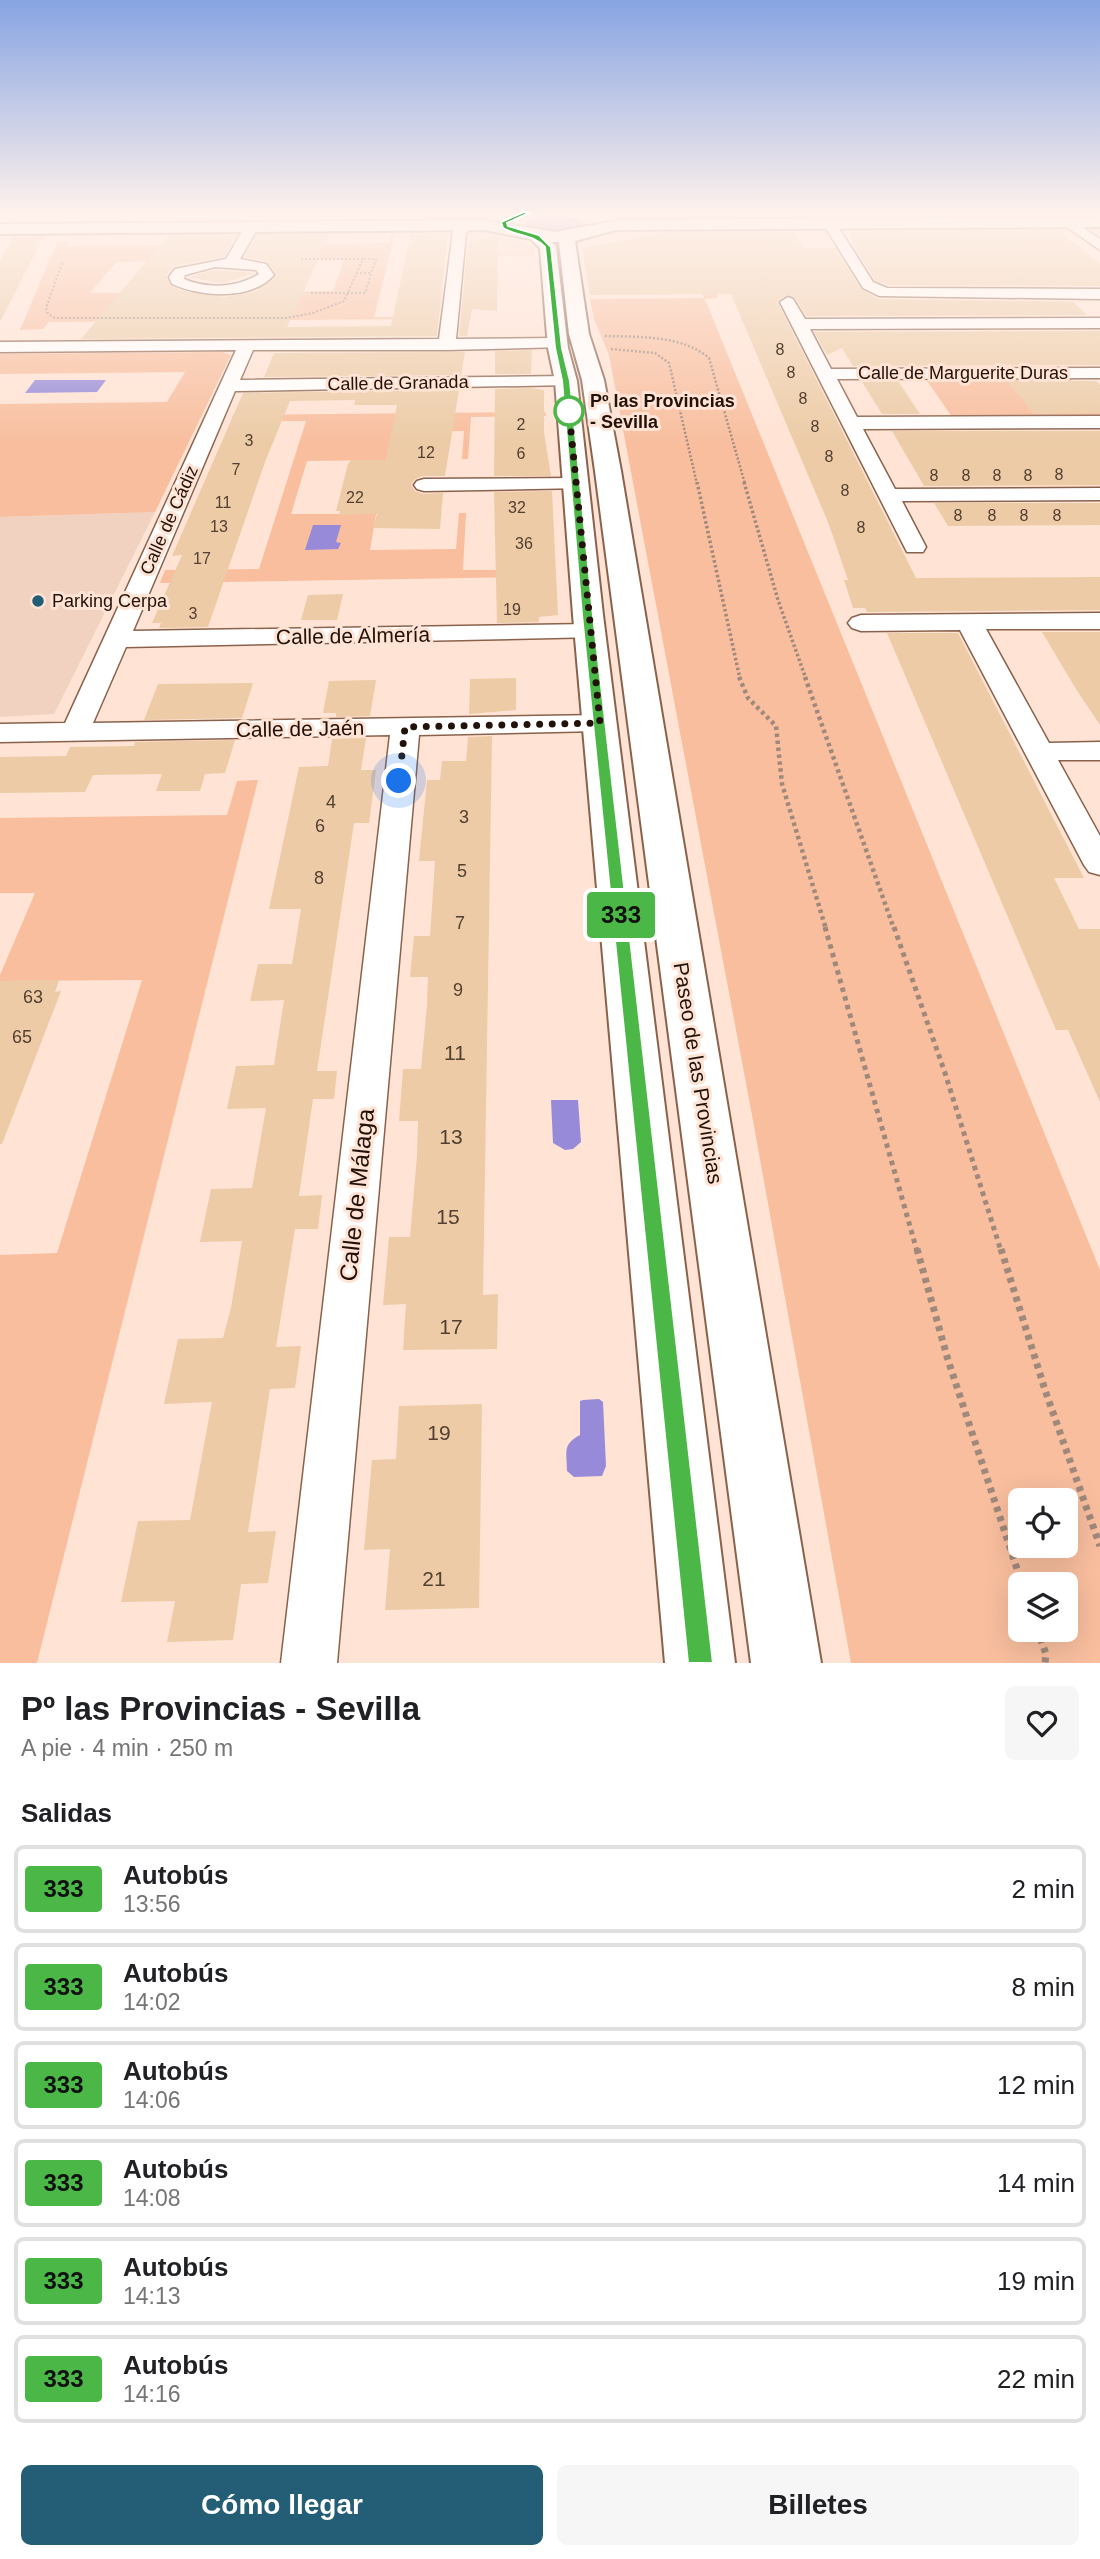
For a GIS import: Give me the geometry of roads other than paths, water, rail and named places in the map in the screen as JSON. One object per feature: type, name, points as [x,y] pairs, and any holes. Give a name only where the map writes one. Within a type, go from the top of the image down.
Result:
[{"type":"street","points":[[447,345],[453,291]]},
{"type":"street","name":"Paseo de las Provincias","points":[[562,291],[593,380],[786,1663]]},
{"type":"street","name":"Paseo de las Provincias","points":[[572,291],[579,343],[566,381],[590,632],[701,1663]]},
{"type":"street","points":[[879,291],[884,293],[1100,293]]},
{"type":"street","name":"Calle de Marguerite Duras","points":[[788,302],[915,547]]},
{"type":"street","points":[[1085,304],[1100,321]]},
{"type":"street","points":[[800,324],[1100,321]]},
{"type":"street","points":[[0,348],[579,343]]},
{"type":"street","name":"Calle de Cádiz","points":[[75,732],[246,347]]},
{"type":"street","name":"Calle de Marguerite Duras","points":[[826,374],[1100,373]]},
{"type":"street","name":"Calle de Granada","points":[[229,386],[566,381]]},
{"type":"street","points":[[851,423],[1100,422]]},
{"type":"street","points":[[424,486],[577,484]]},
{"type":"street","points":[[888,495],[1100,494]]},
{"type":"street","points":[[861,623],[1100,621]]},
{"type":"street","points":[[969,622],[1100,865]]},
{"type":"street","name":"Calle de Almería","points":[[116,639],[590,632]]},
{"type":"street","name":"Calle de Jaén","points":[[0,733],[600,723]]},
{"type":"street","name":"Calle de Málaga","points":[[309,1663],[405,727]]},
{"type":"street","points":[[1038,751],[1100,751]]},
{"type":"place","name":"Pº las Provincias - Sevilla","points":[[569,411]]},
{"type":"place","name":"Parking Cerpa","points":[[38,601]]}]
